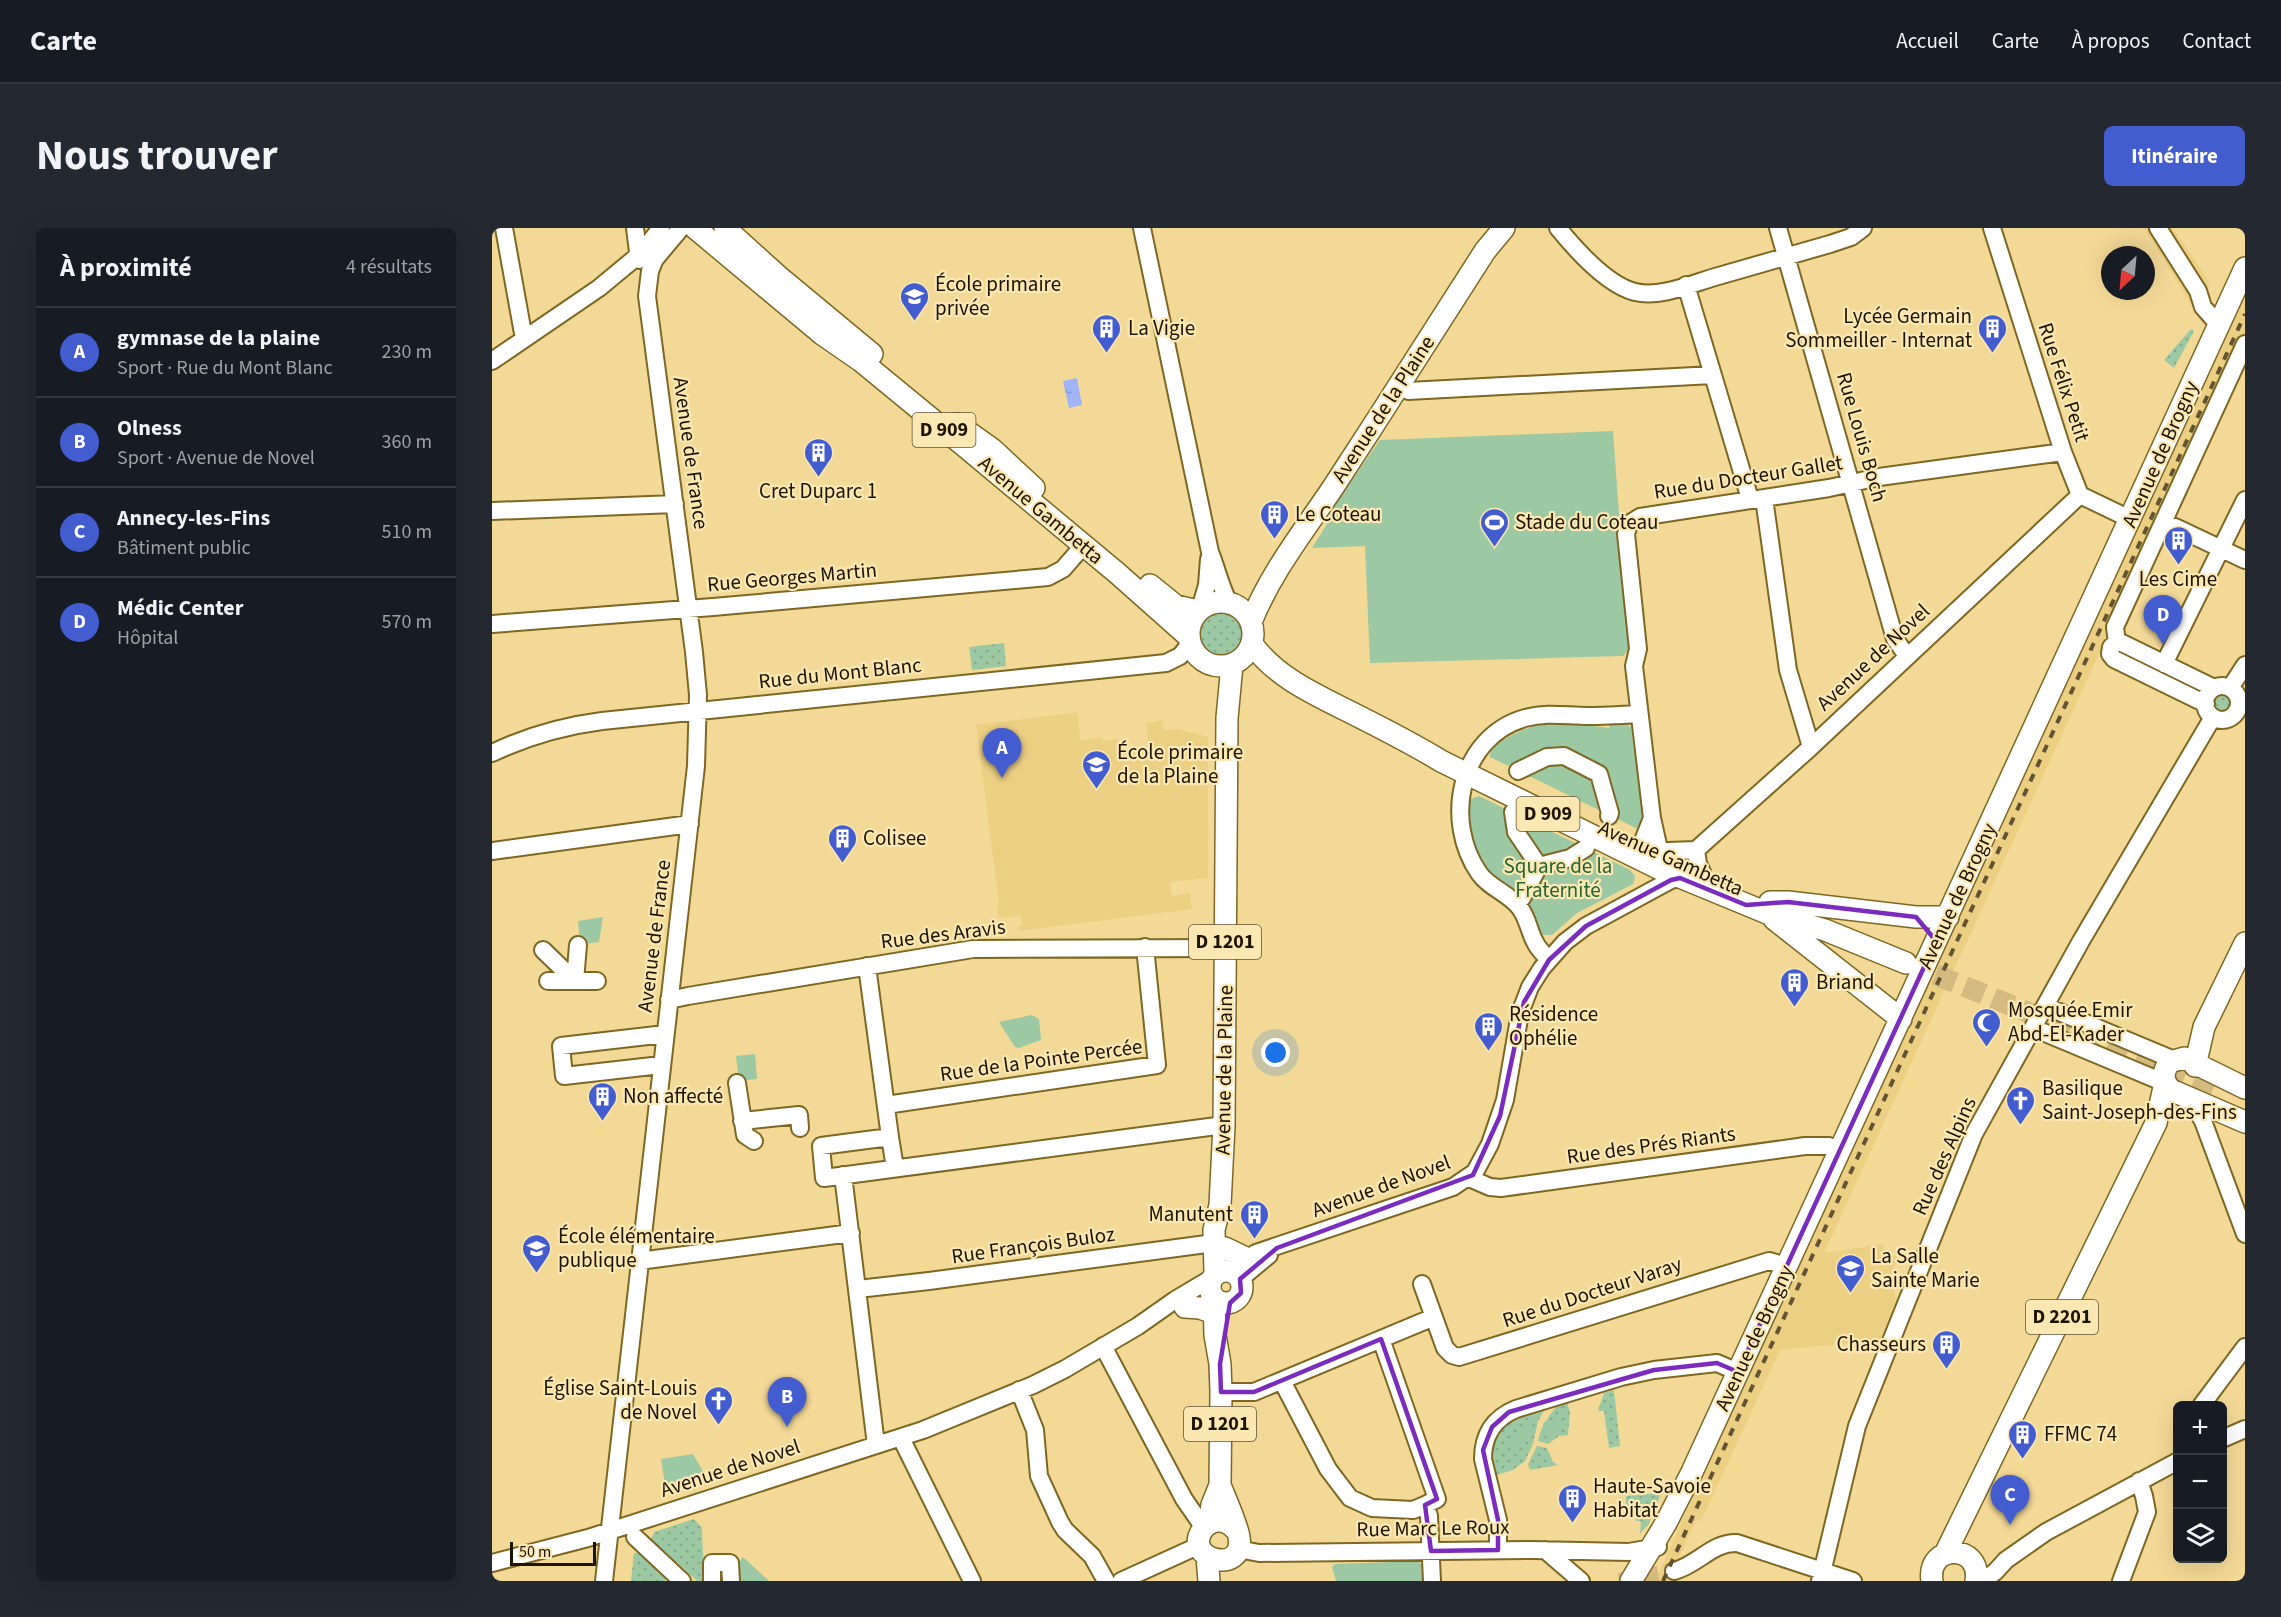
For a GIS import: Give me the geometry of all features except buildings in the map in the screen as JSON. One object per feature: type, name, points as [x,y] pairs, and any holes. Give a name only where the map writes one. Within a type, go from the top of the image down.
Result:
[{"type":"main road","name":"Avenue Gambetta","points":[[695,228],[822,334],[861,361],[1083,546],[1189,640]]},
{"type":"main road","name":"Avenue Gambetta","points":[[709,228],[730,233],[856,341],[957,424],[986,444],[1168,601],[1176,606],[1199,610]]},
{"type":"main road","name":"Avenue de la Plaine","points":[[1485,251],[1494,228]]},
{"type":"main road","name":"Avenue de la Plaine","points":[[1251,622],[1278,566],[1334,485],[1485,251],[1504,228]]},
{"type":"main road","name":"Avenue de Brogny","points":[[1638,1569],[1666,1523],[1787,1266],[2245,268]]},
{"type":"main road","name":"Avenue de la Plaine","points":[[1231,604],[1278,566]]},
{"type":"main road","points":[[1211,603],[1231,604],[1245,613],[1251,622],[1252,644],[1244,657],[1234,664],[1214,666],[1197,656],[1189,640],[1190,624],[1199,610],[1211,603]]},
{"type":"main road","name":"Avenue Gambetta","points":[[1252,644],[1269,665],[1310,692]]},
{"type":"main road","name":"Avenue de la Plaine","points":[[1202,661],[1218,688],[1227,718]]},
{"type":"main road","name":"Avenue Gambetta","points":[[1234,664],[1310,692],[1417,746],[1702,872],[1825,930],[1906,963]]},
{"type":"main road","name":"Avenue de la Plaine","points":[[1221,1581],[1212,1504],[1220,1485],[1221,1392],[1220,1364],[1215,1335],[1222,1287],[1219,1246],[1214,1230],[1220,1205],[1224,1125],[1227,718],[1234,664]]},
{"type":"main road","name":"Avenue Gambetta","points":[[1469,768],[1680,878],[1775,905]]},
{"type":"main road","points":[[1901,1019],[1783,927],[1775,905],[1916,917],[1948,917]]},
{"type":"main road","points":[[1916,917],[1926,924],[1936,941]]},
{"type":"main road","points":[[2189,1091],[2196,1083],[2198,1074],[2195,1065],[2204,1027],[2245,943]]},
{"type":"main road","points":[[2204,1027],[2165,1069],[2189,1091],[2245,1122]]},
{"type":"main road","points":[[2174,1059],[2184,1058],[2245,1088]]},
{"type":"main road","points":[[2189,1091],[2245,1101]]},
{"type":"main road","name":"D 2201","points":[[1960,1556],[1961,1524],[2156,1123],[2189,1091]]},
{"type":"main road","points":[[1219,1246],[1248,1259]]},
{"type":"main road","points":[[1185,1307],[1200,1308],[1222,1287]]},
{"type":"main road","name":"Avenue de la Plaine","points":[[1209,1581],[1217,1542]]},
{"type":"main road","points":[[1930,1579],[1935,1563],[1960,1556],[1976,1571],[1976,1581]]},
{"type":"street","points":[[504,228],[524,339]]},
{"type":"street","name":"Avenue de France","points":[[604,1581],[690,824],[696,766],[698,710],[689,608],[643,262],[634,228]]},
{"type":"street","points":[[643,262],[661,228]]},
{"type":"street","points":[[492,361],[599,288],[643,262],[681,228]]},
{"type":"street","points":[[1142,228],[1210,552],[1218,572],[1221,589],[1231,604]]},
{"type":"street","points":[[1558,228],[1598,270],[1630,290],[1651,293],[1844,240],[1863,228]]},
{"type":"street","name":"Rue Louis Boch","points":[[1778,228],[1788,256],[1895,639],[1907,656]]},
{"type":"street","name":"Rue Félix Petit","points":[[1992,228],[2063,452],[2080,495]]},
{"type":"street","points":[[2158,228],[2198,291],[2204,307],[2218,325]]},
{"type":"street","points":[[1686,285],[1713,375],[1757,499],[1788,670],[1810,747]]},
{"type":"street","points":[[2198,291],[2228,305]]},
{"type":"street","points":[[2117,643],[2115,627],[2169,524],[2245,344]]},
{"type":"street","points":[[1398,385],[1408,391],[1713,375]]},
{"type":"street","name":"Rue du Docteur Gallet","points":[[1651,850],[1652,818],[1634,666],[1638,649],[1626,534],[1629,524],[1640,517],[1879,477],[2063,452]]},
{"type":"street","points":[[2080,495],[2130,519]]},
{"type":"street","name":"Avenue de Novel","points":[[1696,850],[2080,495]]},
{"type":"street","points":[[2164,664],[2245,500]]},
{"type":"street","points":[[492,511],[675,504]]},
{"type":"street","points":[[2169,524],[2245,560]]},
{"type":"street","name":"Rue Georges Martin","points":[[492,624],[1048,577],[1063,569],[1083,546]]},
{"type":"street","points":[[1199,610],[1207,585],[1210,552]]},
{"type":"street","name":"Rue du Mont Blanc","points":[[492,753],[535,734],[571,725],[864,692],[1166,663],[1180,656],[1189,640]]},
{"type":"street","points":[[2122,643],[2164,664],[2236,693],[2239,699],[2240,716],[2225,719],[2114,659],[2110,651],[2113,645],[2122,643]]},
{"type":"street","points":[[2209,710],[2208,693],[2222,688],[2245,665]]},
{"type":"street","name":"Rue des Alpins","points":[[1822,1576],[1857,1426],[1974,1134],[2209,710]]},
{"type":"street","points":[[1549,960],[1535,943],[1522,911],[1506,893],[1483,878],[1468,852],[1460,820],[1461,795],[1469,768],[1486,741],[1509,724],[1526,718],[1560,713],[1587,716],[1639,714]]},
{"type":"street","points":[[1518,771],[1547,757],[1564,756],[1599,774],[1609,816]]},
{"type":"street","points":[[1513,812],[1516,832],[1539,866]]},
{"type":"street","points":[[492,851],[690,824]]},
{"type":"street","points":[[1522,898],[1539,866],[1570,858],[1586,848]]},
{"type":"street","points":[[1651,850],[1696,850],[1702,872]]},
{"type":"street","name":"Avenue de Novel","points":[[1222,1287],[1256,1253],[1453,1187],[1469,1178],[1485,1157],[1500,1116],[1524,1002],[1536,977],[1565,942],[1586,926],[1671,880],[1680,878]]},
{"type":"street","points":[[574,981],[578,945]]},
{"type":"street","name":"Rue de la Pointe Percée","points":[[886,1105],[1157,1065],[1145,947]]},
{"type":"street","name":"Rue des Aravis","points":[[669,1000],[980,949],[1225,948]]},
{"type":"street","points":[[543,950],[574,981]]},
{"type":"street","points":[[867,966],[895,1168]]},
{"type":"street","points":[[548,981],[597,981]]},
{"type":"street","points":[[2038,1019],[2174,1059]]},
{"type":"street","points":[[2038,1019],[2043,1032],[2189,1091],[2203,1121],[2245,1234]]},
{"type":"street","points":[[661,1065],[564,1076],[561,1046],[665,1034]]},
{"type":"street","points":[[737,1083],[745,1135],[754,1142]]},
{"type":"street","points":[[742,1121],[799,1115],[800,1128]]},
{"type":"street","points":[[890,1137],[821,1146],[824,1178],[1224,1125]]},
{"type":"street","name":"Rue des Prés Riants","points":[[1469,1178],[1497,1188],[1805,1146],[1829,1146],[1840,1151]]},
{"type":"street","points":[[843,1175],[876,1445]]},
{"type":"street","points":[[639,1261],[851,1233]]},
{"type":"street","name":"Rue François Buloz","points":[[858,1289],[1219,1246]]},
{"type":"street","name":"Avenue de Novel","points":[[492,1563],[608,1531],[901,1437],[1020,1390],[1070,1366],[1138,1326],[1175,1300],[1222,1287],[1276,1248]]},
{"type":"street","name":"Rue du Docteur Varay","points":[[1422,1284],[1448,1352],[1455,1357],[1462,1357],[1769,1261],[1787,1266]]},
{"type":"street","name":"Avenue de Novel","points":[[1138,1326],[1185,1307]]},
{"type":"street","points":[[1221,1392],[1250,1393],[1434,1317]]},
{"type":"street","points":[[1282,1380],[1328,1469],[1350,1498],[1372,1508],[1413,1509],[1425,1505],[1437,1499],[1381,1339]]},
{"type":"street","points":[[1103,1346],[1184,1500],[1217,1542],[1121,1581]]},
{"type":"street","points":[[2205,1401],[2245,1347]]},
{"type":"street","points":[[1498,1550],[1498,1520],[1483,1459],[1483,1450],[1487,1434],[1502,1416],[1516,1409],[1638,1373],[1717,1363],[1738,1371]]},
{"type":"street","points":[[1020,1390],[1035,1430],[1039,1476],[1065,1530],[1092,1556],[1106,1581]]},
{"type":"street","points":[[2227,1437],[2245,1429]]},
{"type":"street","points":[[901,1437],[972,1581]]},
{"type":"street","points":[[1982,1581],[2006,1560],[2068,1519],[2173,1464]]},
{"type":"street","points":[[2121,1581],[2147,1512],[2147,1504],[2139,1481]]},
{"type":"street","points":[[1425,1505],[1430,1516],[1432,1581]]},
{"type":"street","points":[[1638,1569],[1645,1542],[1666,1523]]},
{"type":"street","points":[[635,1537],[675,1575]]},
{"type":"street","name":"Rue Marc Le Roux","points":[[1217,1542],[1258,1553],[1588,1551],[1638,1569]]},
{"type":"street","points":[[1674,1571],[1690,1564],[1716,1546],[1729,1542],[1744,1544],[1822,1576],[1853,1581]]},
{"type":"street","points":[[1545,1550],[1581,1581],[1563,1550]]},
{"type":"street","points":[[1575,1568],[1588,1551]]},
{"type":"street","points":[[1960,1556],[1992,1561],[2006,1560]]},
{"type":"street","points":[[712,1581],[710,1561],[730,1563],[731,1581]]},
{"type":"highlighted area","points":[[1680,878],[1746,905],[1788,902],[1916,917],[1936,941],[1738,1372],[1717,1363],[1654,1370],[1509,1412],[1492,1427],[1483,1450],[1498,1520],[1498,1550],[1431,1551],[1425,1505],[1437,1499],[1381,1339],[1254,1392],[1221,1392],[1220,1364],[1230,1303],[1241,1293],[1240,1279],[1277,1248],[1473,1175],[1500,1116],[1524,1002],[1549,960],[1586,926],[1671,880]]},
{"type":"shaded area","points":[[2144,228],[2173,228],[2210,283],[2194,309]]},
{"type":"shaded area","points":[[2245,297],[2245,336],[1824,1253],[1883,1244],[1886,1257],[1899,1256],[1890,1274],[1896,1300],[1880,1340],[1780,1350],[1701,1521],[1696,1520],[1668,1581],[1655,1581],[1939,958]]},
{"type":"shaded area","name":"École primaire de la Plaine","points":[[1078,712],[1080,740],[1102,737],[1103,741],[1118,739],[1120,755],[1149,750],[1146,723],[1162,720],[1164,730],[1178,729],[1208,737],[1208,878],[1170,882],[1172,896],[1190,893],[1192,909],[1019,931],[1018,927],[1023,926],[1021,916],[999,918],[976,725]]},
{"type":"green space","points":[[2191,329],[2194,331],[2174,368],[2164,360]]},
{"type":"green space","name":"Stade du Coteau","points":[[1613,431],[1619,514],[1634,643],[1623,656],[1370,663],[1365,546],[1312,548],[1330,519],[1330,512],[1380,440]]},
{"type":"green space","points":[[1221,609],[1235,613],[1242,620],[1246,634],[1242,648],[1235,655],[1221,659],[1207,655],[1200,648],[1196,634],[1200,620],[1207,613]]},
{"type":"green space","points":[[1004,643],[1006,666],[972,670],[969,647]]},
{"type":"green space","points":[[2223,692],[2231,695],[2234,703],[2231,711],[2223,714],[2215,711],[2212,703],[2215,695]]},
{"type":"green space","name":"Square de la Fraternité","points":[[1560,722],[1609,728],[1610,725],[1625,724],[1631,727],[1644,826],[1642,831],[1490,757],[1491,749],[1515,734],[1532,727]]},
{"type":"green space","name":"Square de la Fraternité","points":[[1479,796],[1630,870],[1635,876],[1633,884],[1577,913],[1552,935],[1543,935],[1528,905],[1507,885],[1493,877],[1473,843],[1469,829],[1468,800]]},
{"type":"green space","points":[[603,917],[599,942],[584,944],[580,942],[578,921]]},
{"type":"green space","points":[[1032,1015],[1039,1019],[1041,1040],[1019,1048],[1015,1047],[999,1022]]},
{"type":"green space","points":[[755,1054],[757,1079],[739,1081],[736,1056]]},
{"type":"green space","points":[[1614,1390],[1620,1446],[1609,1448],[1604,1411],[1598,1411],[1604,1393]]},
{"type":"green space","points":[[1567,1402],[1570,1413],[1568,1435],[1559,1436],[1548,1444],[1538,1441],[1543,1426],[1555,1408],[1558,1404]]},
{"type":"green space","points":[[1544,1406],[1533,1444],[1525,1461],[1513,1470],[1494,1476],[1492,1447],[1500,1428],[1518,1416]]},
{"type":"green space","points":[[1560,1420],[1555,1433],[1547,1437],[1541,1435],[1544,1422]]},
{"type":"green space","points":[[1527,1421],[1533,1425],[1515,1455],[1509,1451]]},
{"type":"green space","points":[[1537,1446],[1547,1448],[1553,1462],[1558,1465],[1530,1470],[1528,1464]]},
{"type":"green space","points":[[693,1454],[704,1473],[665,1485],[661,1459]]},
{"type":"green space","points":[[1661,1493],[1649,1524],[1640,1533],[1641,1521],[1636,1521],[1637,1513],[1626,1512],[1626,1496]]},
{"type":"green space","points":[[694,1519],[702,1528],[704,1581],[697,1581],[677,1562],[674,1565],[650,1542],[654,1532]]},
{"type":"green space","points":[[634,1553],[644,1554],[665,1575],[665,1581],[631,1581]]},
{"type":"green space","points":[[743,1557],[769,1581],[735,1581],[734,1568]]},
{"type":"green space","points":[[1418,1561],[1422,1565],[1422,1581],[1336,1581],[1332,1567],[1335,1564]]},
{"type":"water","points":[[1077,378],[1082,405],[1069,408],[1063,381]]},
{"type":"tunnel","points":[[1907,963],[2214,1088]]},
{"type":"tunnel","points":[[1619,1581],[1674,1571]]},
{"type":"railway","points":[[1663,1581],[2245,314]]},
{"type":"place","name":"École primaire privée","points":[[914,322]]},
{"type":"place","name":"La Vigie","points":[[1107,354]]},
{"type":"place","name":"Lycée Germain Sommeiller - Internat","points":[[1993,354]]},
{"type":"place","name":"Cret Duparc 1","points":[[818,478]]},
{"type":"place","name":"Le Coteau","points":[[1274,540]]},
{"type":"place","name":"Stade du Coteau","points":[[1494,548]]},
{"type":"place","name":"Les Cime","points":[[2178,566]]},
{"type":"place","name":"Médic Center","points":[[2163,645]]},
{"type":"place","name":"gymnase de la plaine","points":[[1002,778]]},
{"type":"place","name":"École primaire de la Plaine","points":[[1096,790]]},
{"type":"place","name":"Colisee","points":[[842,864]]},
{"type":"place","name":"Briand","points":[[1795,1008]]},
{"type":"place","name":"Mosquée Emir Abd-El-Kader","points":[[1987,1048]]},
{"type":"place","name":"Résidence Ophélie","points":[[1488,1052]]},
{"type":"place","name":"Non affecté","points":[[602,1122]]},
{"type":"place","name":"Basilique Saint-Joseph-des-Fins","points":[[2021,1126]]},
{"type":"place","name":"Manutent","points":[[1254,1240]]},
{"type":"place","name":"École élémentaire publique","points":[[537,1274]]},
{"type":"place","name":"La Salle Sainte Marie","points":[[1850,1294]]},
{"type":"place","name":"Chasseurs","points":[[1947,1370]]},
{"type":"place","name":"Église Saint-Louis de Novel","points":[[718,1426]]},
{"type":"place","name":"Olness","points":[[787,1427]]},
{"type":"place","name":"FFMC 74","points":[[2023,1460]]},
{"type":"place","name":"Haute-Savoie Habitat","points":[[1572,1524]]},
{"type":"place","name":"Annecy-les-Fins","points":[[2010,1525]]}]
